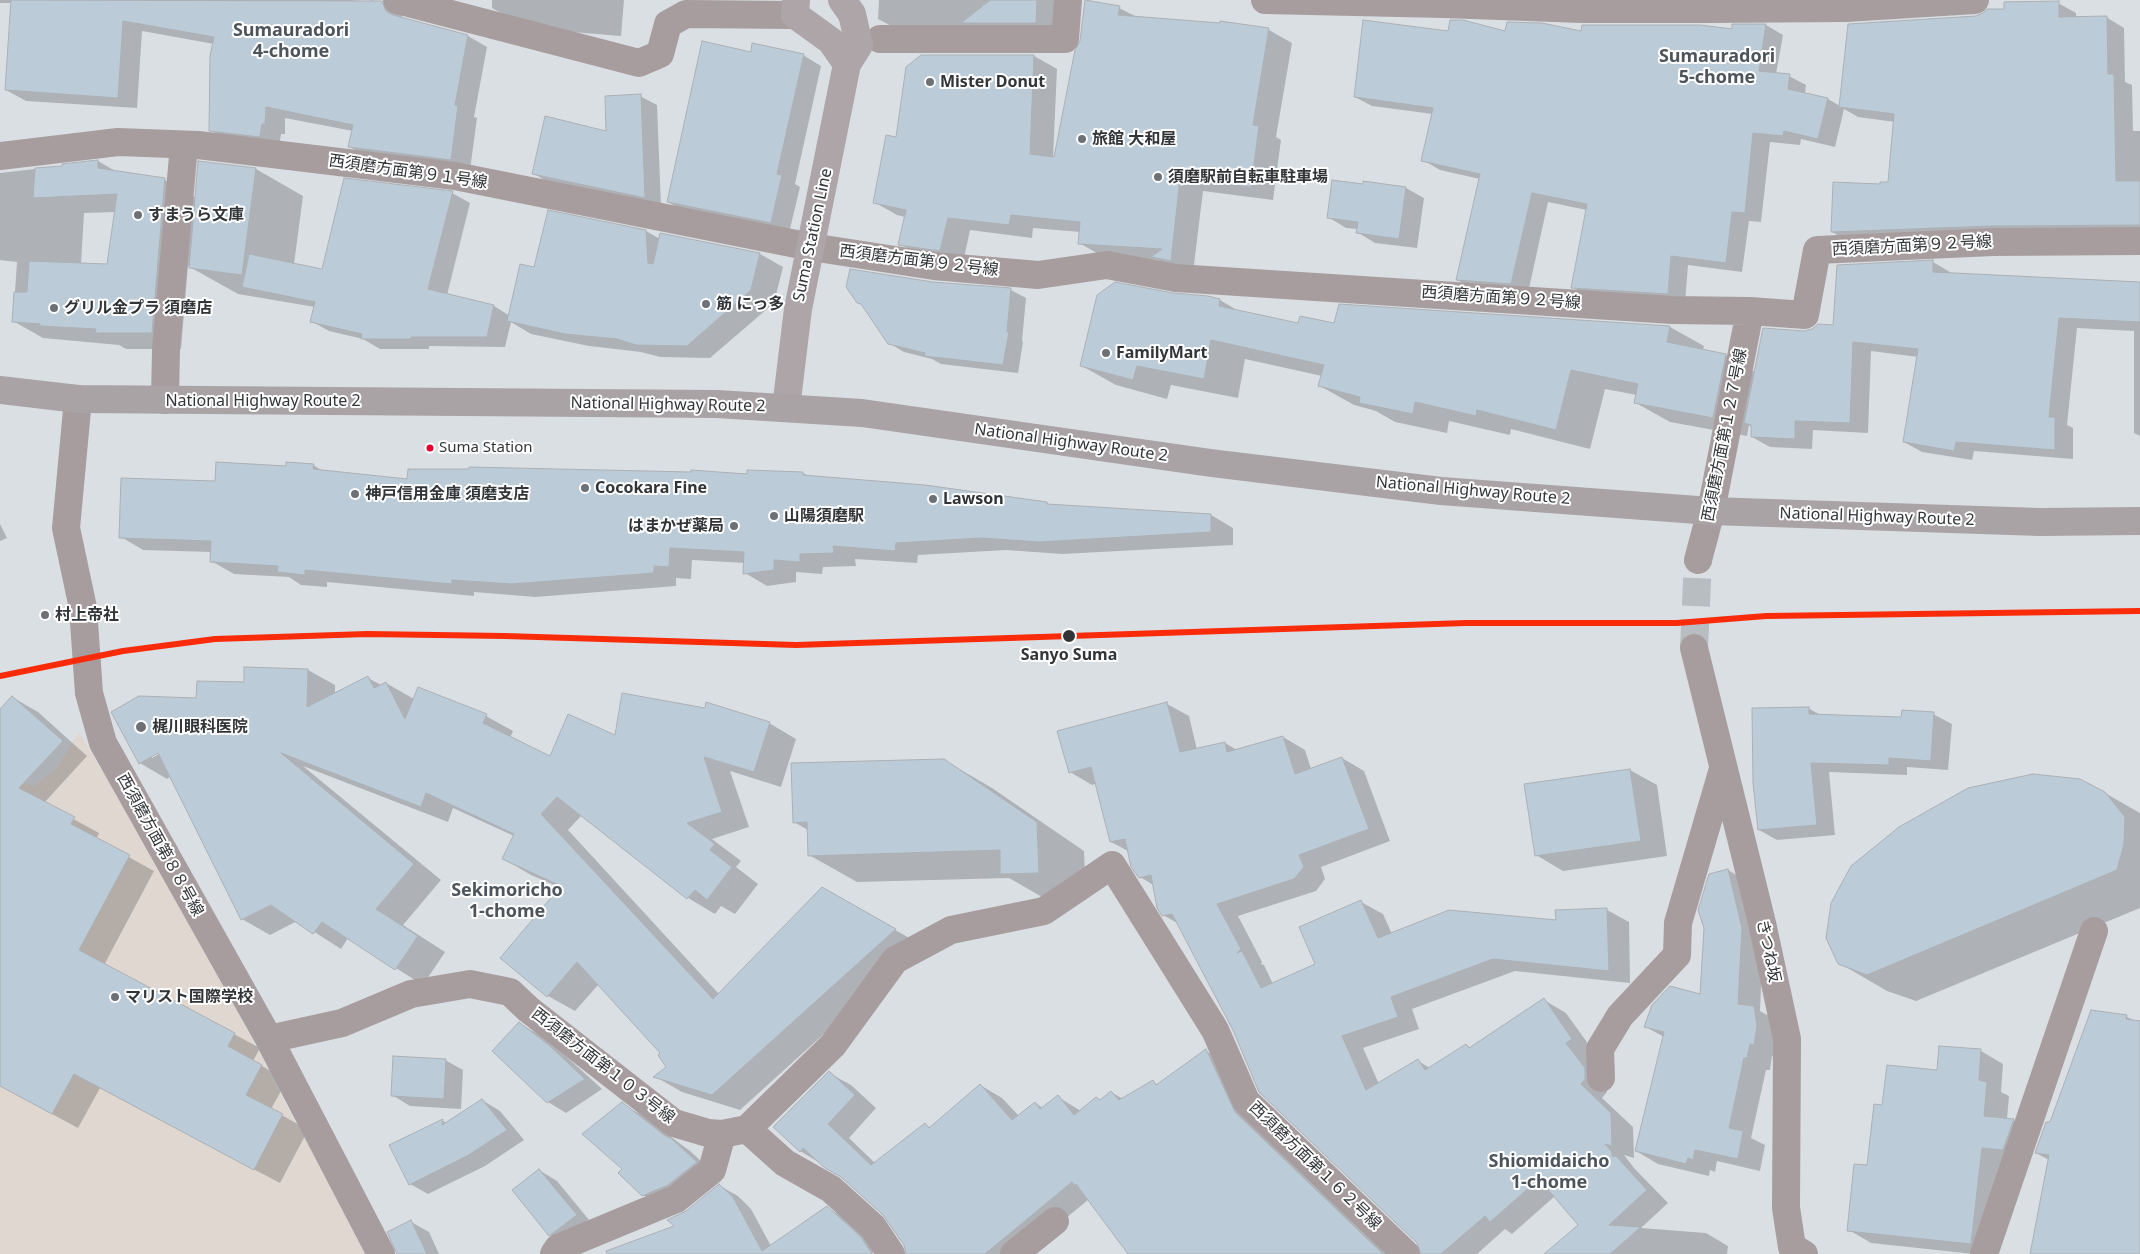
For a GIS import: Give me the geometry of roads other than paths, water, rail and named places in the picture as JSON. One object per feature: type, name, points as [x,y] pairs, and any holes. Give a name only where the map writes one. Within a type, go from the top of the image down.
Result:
[{"type":"highway","name":"National Highway Route 2","points":[[0,390],[78,400],[717,404],[786,408],[862,413],[1211,463],[1441,491],[1711,511],[2040,522],[2140,521]]},
{"type":"main road","name":"Suma Station Line","points":[[786,408],[798,309],[848,64],[859,45],[852,14],[842,0]]},
{"type":"main road","points":[[796,8],[831,40],[848,64]]},
{"type":"street","points":[[397,0],[639,63],[660,54],[668,24],[686,14],[796,8]]},
{"type":"street","points":[[880,40],[1065,38],[1068,0]]},
{"type":"street","points":[[1265,0],[1582,9],[1708,10],[1846,8],[1975,0]]},
{"type":"street","name":"西須磨方面第９１号線","points":[[0,156],[118,142],[198,145],[455,176],[812,247]]},
{"type":"street","points":[[165,400],[166,349],[184,145]]},
{"type":"street","name":"西須磨方面第９２号線","points":[[812,247],[934,266],[1038,274],[1107,265],[1176,278],[1672,310],[1750,311],[1805,315],[1817,250],[1993,242],[2140,241]]},
{"type":"street","name":"西須磨方面第１２７号線","points":[[1698,560],[1711,511],[1750,311]]},
{"type":"street","name":"西須磨方面第８８号線","points":[[78,400],[66,528],[83,608],[89,693],[103,743],[269,1039],[382,1254]]},
{"type":"street","name":"きつね坂","points":[[1694,648],[1762,923],[1787,1039],[1786,1208],[1788,1232],[1792,1247],[1804,1254]]},
{"type":"street","points":[[1601,1078],[1600,1049],[1620,1016],[1677,955],[1678,923],[1724,767]]},
{"type":"street","name":"西須磨方面第１６２号線","points":[[735,1132],[833,1045],[895,960],[952,930],[1044,911],[1112,865],[1215,1030],[1246,1101],[1406,1254]]},
{"type":"street","points":[[1984,1254],[2094,930]]},
{"type":"street","name":"西須磨方面第１０３号線","points":[[269,1039],[342,1023],[411,994],[470,984],[510,992],[549,1026],[674,1123],[708,1133],[735,1132]]},
{"type":"street","points":[[554,1254],[558,1248],[676,1199],[712,1170],[735,1132],[785,1164],[831,1189],[873,1227],[891,1254]]},
{"type":"street","points":[[1014,1254],[1055,1221]]},
{"type":"tunnel","points":[[1694,648],[1698,560]]},
{"type":"place","name":"Mister Donut","points":[[930,82]]},
{"type":"place","name":"旅館 大和屋","points":[[1082,139]]},
{"type":"place","name":"須磨駅前自転車駐車場","points":[[1158,177]]},
{"type":"place","name":"すまうら文庫","points":[[138,215]]},
{"type":"place","name":"筋 にっ多","points":[[706,304]]},
{"type":"place","name":"グリル金プラ 須磨店","points":[[54,308]]},
{"type":"place","name":"FamilyMart","points":[[1106,353]]},
{"type":"place","name":"Suma Station","points":[[430,448]]},
{"type":"place","name":"Cocokara Fine","points":[[585,488]]},
{"type":"place","name":"神戸信用金庫 須磨支店","points":[[355,494]]},
{"type":"place","name":"Lawson","points":[[933,499]]},
{"type":"place","name":"山陽須磨駅","points":[[774,516]]},
{"type":"place","name":"はまかぜ薬局","points":[[734,526]]},
{"type":"place","name":"村上帝社","points":[[45,615]]},
{"type":"place","name":"Sanyo Suma","points":[[1069,636]]},
{"type":"place","name":"梶川眼科医院","points":[[141,727]]},
{"type":"place","name":"マリスト国際学校","points":[[115,997]]},
{"type":"district","name":"Sumauradori 4-chome","points":[[291,41]]},
{"type":"district","name":"Sumauradori 5-chome","points":[[1717,67]]},
{"type":"district","name":"Sekimoricho 1-chome","points":[[507,901]]},
{"type":"district","name":"Shiomidaicho 1-chome","points":[[1549,1172]]}]
